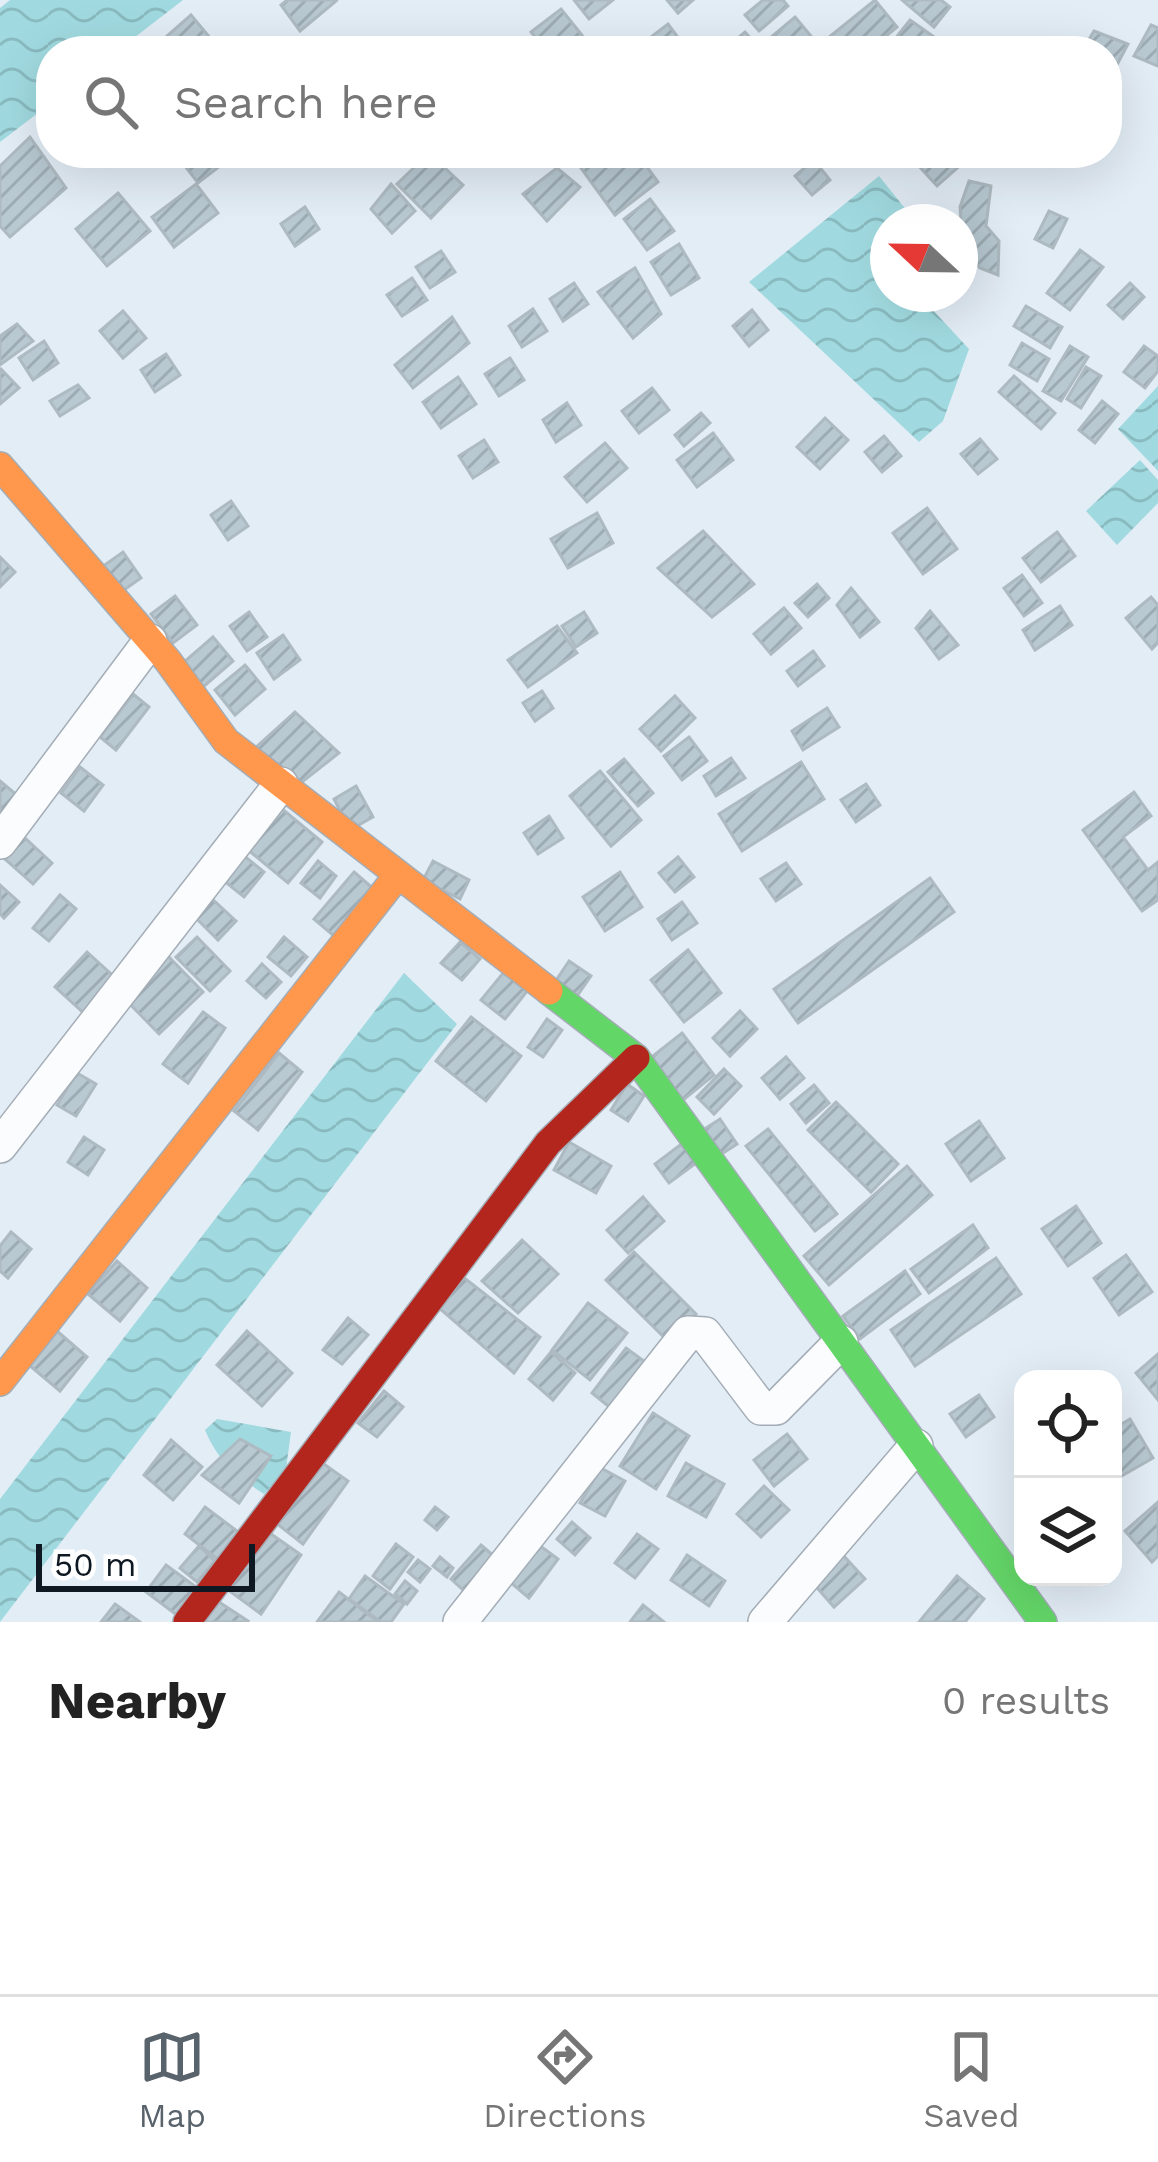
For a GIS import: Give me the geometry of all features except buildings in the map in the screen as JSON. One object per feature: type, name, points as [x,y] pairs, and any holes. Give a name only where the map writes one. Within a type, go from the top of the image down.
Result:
[{"type":"street","points":[[6,487],[150,641],[226,741],[636,1058],[1043,1622]]},
{"type":"street","points":[[0,842],[150,641]]},
{"type":"street","points":[[0,1146],[281,784]]},
{"type":"street","points":[[0,1382],[398,874]]},
{"type":"street","points":[[187,1622],[548,1143],[636,1058]]},
{"type":"street","points":[[460,1622],[688,1333],[705,1334],[761,1408],[768,1410],[776,1408],[841,1342]]},
{"type":"street","points":[[765,1622],[916,1446]]},
{"type":"water","points":[[10,0],[183,0],[136,36],[36,36],[36,114],[0,142],[0,8]]},
{"type":"water","points":[[879,176],[902,204],[870,204],[870,312],[935,312],[969,349],[943,421],[919,442],[749,282]]},
{"type":"water","points":[[1158,386],[1158,471],[1118,429]]},
{"type":"water","points":[[1140,460],[1158,480],[1158,503],[1117,545],[1086,511]]},
{"type":"water","points":[[404,973],[457,1024],[0,1622],[0,1499]]},
{"type":"water","points":[[217,1419],[291,1432],[286,1469],[264,1494],[236,1474],[216,1451],[205,1430]]},
{"type":"traffic: fast","points":[[549,991],[636,1058],[1043,1622]]},
{"type":"traffic: slow","points":[[0,466],[168,661],[226,741],[549,991]]},
{"type":"traffic: slow","points":[[0,1382],[398,875]]},
{"type":"traffic: jam","points":[[187,1622],[548,1143],[636,1058]]}]
